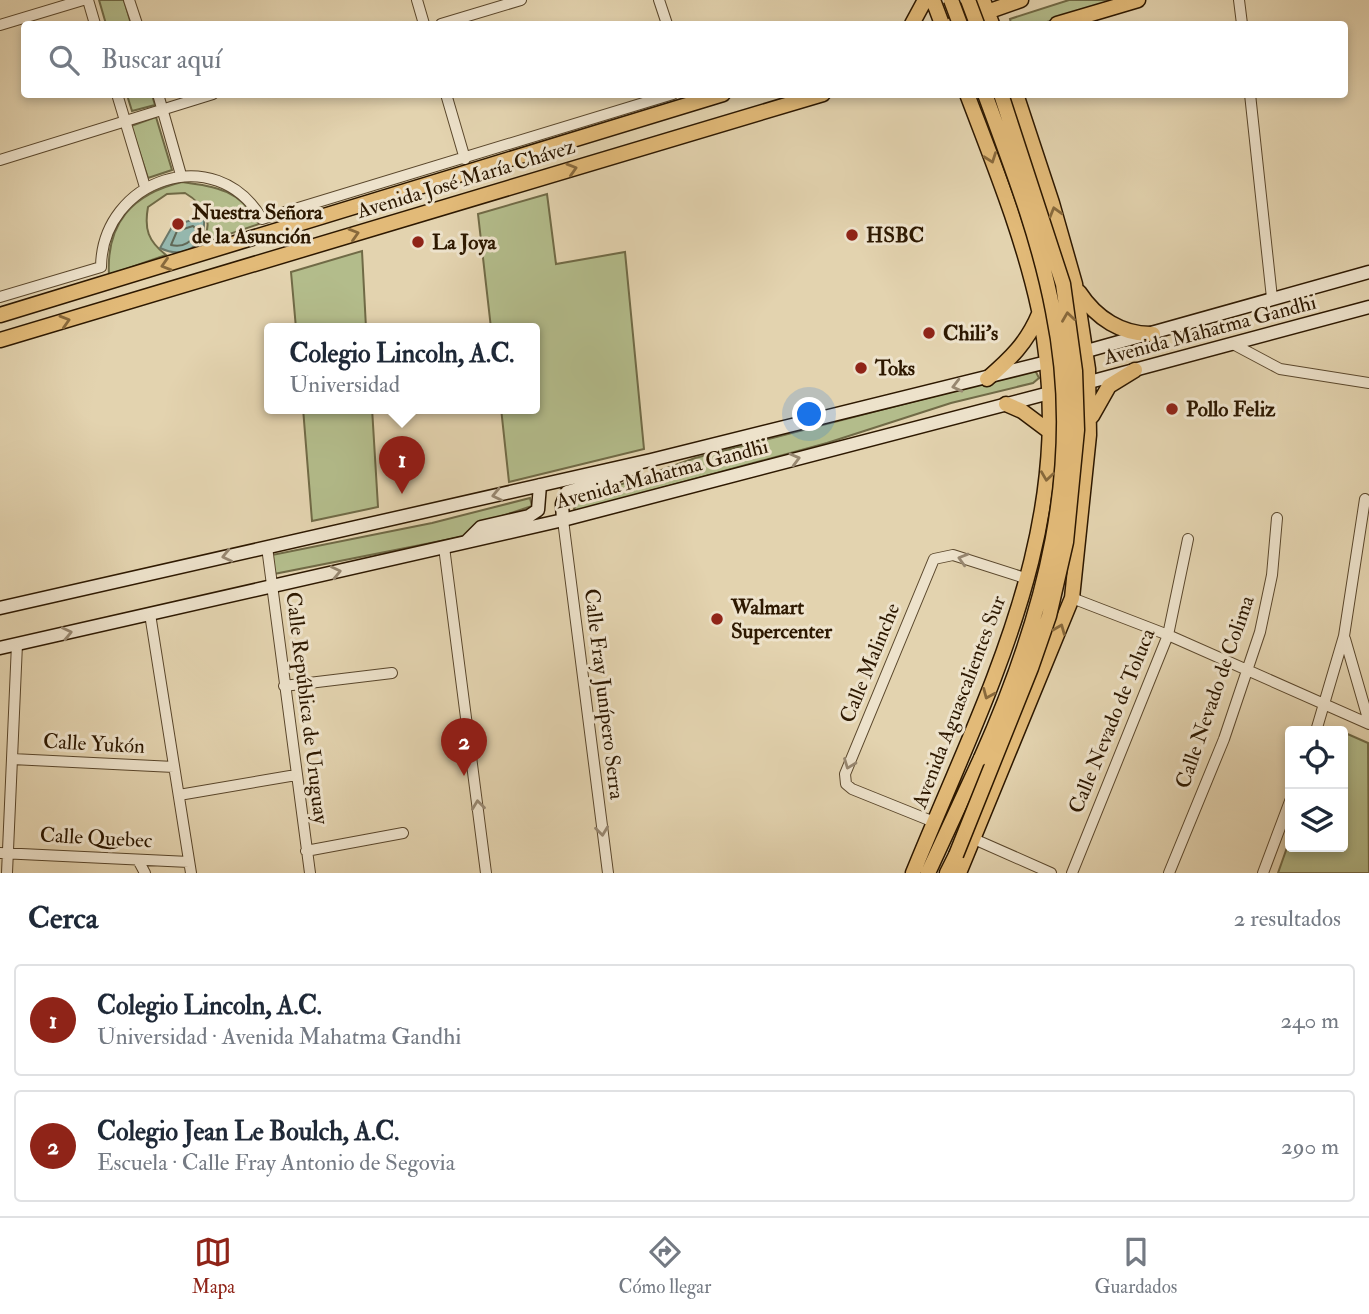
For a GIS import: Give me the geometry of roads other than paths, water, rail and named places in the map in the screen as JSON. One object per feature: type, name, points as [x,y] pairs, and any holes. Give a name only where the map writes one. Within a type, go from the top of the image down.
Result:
[{"type":"main road","points":[[914,21],[925,0]]},
{"type":"main road","points":[[933,0],[941,21]]},
{"type":"main road","points":[[951,0],[959,21]]},
{"type":"main road","points":[[968,0],[976,21]]},
{"type":"main road","points":[[962,21],[1021,0]]},
{"type":"main road","points":[[1067,21],[1138,0]]},
{"type":"main road","name":"Avenida José María Chávez","points":[[0,315],[710,98]]},
{"type":"main road","name":"Avenida José María Chávez","points":[[0,340],[810,98]]},
{"type":"main road","name":"Avenida Aguascalientes Sur","points":[[913,873],[998,671],[1028,579],[1037,547],[1050,432],[1046,362],[1039,313],[1028,266],[968,98]]},
{"type":"main road","name":"Avenida Aguascalientes Sur","points":[[928,873],[981,758],[1024,655],[1044,589],[1055,531],[1063,432],[1054,314],[1034,237],[986,98]]},
{"type":"main road","points":[[947,873],[1031,668],[1049,616],[1066,542],[1077,430],[1074,371],[1063,284],[1002,98]]},
{"type":"main road","points":[[959,873],[1072,598],[1089,435],[1089,382],[1074,284],[1018,98]]},
{"type":"main road","points":[[1028,266],[1038,276],[1052,278],[1065,268],[1067,258]]},
{"type":"main road","name":"Avenida Mahatma Gandhi","points":[[0,608],[651,460],[987,379],[1369,272]]},
{"type":"main road","points":[[1074,284],[1088,304],[1106,320],[1134,334],[1153,334]]},
{"type":"main road","name":"Avenida Mahatma Gandhi","points":[[0,648],[563,520],[1369,307]]},
{"type":"main road","points":[[987,379],[1013,357],[1030,335],[1039,313]]},
{"type":"main road","points":[[1089,435],[1093,413],[1102,394],[1116,380],[1135,370]]},
{"type":"main road","points":[[1049,413],[1068,400],[1080,402],[1090,413]]},
{"type":"main road","points":[[1006,404],[1022,411],[1050,432]]},
{"type":"main road","points":[[563,520],[562,504],[567,492],[609,480],[651,460]]},
{"type":"main road","points":[[465,542],[481,527],[529,516],[538,510],[540,485]]},
{"type":"street","points":[[0,25],[85,0],[94,21]]},
{"type":"street","points":[[130,0],[136,21]]},
{"type":"street","points":[[417,0],[423,21]]},
{"type":"street","points":[[452,21],[522,0]]},
{"type":"street","points":[[659,0],[666,21]]},
{"type":"street","points":[[1239,0],[1242,21]]},
{"type":"street","points":[[118,98],[145,187]]},
{"type":"street","points":[[159,98],[181,175]]},
{"type":"street","points":[[0,160],[200,98]]},
{"type":"street","points":[[447,98],[465,159]]},
{"type":"street","name":"Avenida José María Chávez","points":[[0,297],[101,267],[101,249],[114,218],[145,187],[164,178],[181,175],[214,181],[237,191],[255,207],[262,219],[660,98]]},
{"type":"street","points":[[1250,98],[1272,298]]},
{"type":"street","points":[[1233,344],[1280,369],[1369,383]]},
{"type":"street","points":[[1318,726],[1345,636],[1365,499]]},
{"type":"street","name":"Calle Nevado de Colima","points":[[1169,873],[1224,739],[1268,605],[1277,518]]},
{"type":"street","name":"Calle Fray Junípero Serra","points":[[563,520],[608,873]]},
{"type":"street","name":"Calle Nevado de Toluca","points":[[1072,873],[1168,635],[1188,539]]},
{"type":"street","name":"Calle República de Uruguay","points":[[267,547],[310,873]]},
{"type":"street","points":[[444,547],[486,873]]},
{"type":"street","name":"Calle Malinche","points":[[934,822],[852,789],[846,784],[845,774],[934,559],[953,555],[1028,579]]},
{"type":"street","points":[[1072,598],[1168,635],[1247,672],[1369,723]]},
{"type":"street","points":[[150,614],[190,868]]},
{"type":"street","points":[[1345,636],[1369,723]]},
{"type":"street","points":[[7,873],[4,853],[12,759],[17,644]]},
{"type":"street","points":[[284,686],[392,673]]},
{"type":"street","name":"Calle Yukón","points":[[12,759],[174,767]]},
{"type":"street","points":[[179,796],[296,775]]},
{"type":"street","points":[[1263,873],[1285,814]]},
{"type":"street","points":[[306,851],[403,832]]},
{"type":"street","points":[[974,839],[1051,873]]},
{"type":"street","name":"Calle Quebec","points":[[4,853],[138,860],[190,868]]},
{"type":"street","points":[[138,860],[145,873]]},
{"type":"water","points":[[204,217],[201,235],[192,248],[178,252],[160,248],[173,225]]},
{"type":"place","name":"Nuestra Señora de la Asunción","points":[[178,224]]},
{"type":"place","name":"HSBC","points":[[852,235]]},
{"type":"place","name":"La Joya","points":[[418,242]]},
{"type":"place","name":"Chili's","points":[[929,333]]},
{"type":"place","name":"Toks","points":[[861,368]]},
{"type":"place","name":"Pollo Feliz","points":[[1172,409]]},
{"type":"place","name":"Colegio Lincoln, A.C.","points":[[402,494]]},
{"type":"place","name":"Walmart Supercenter","points":[[717,619]]},
{"type":"place","name":"Colegio Jean Le Boulch, A.C.","points":[[464,776]]}]
